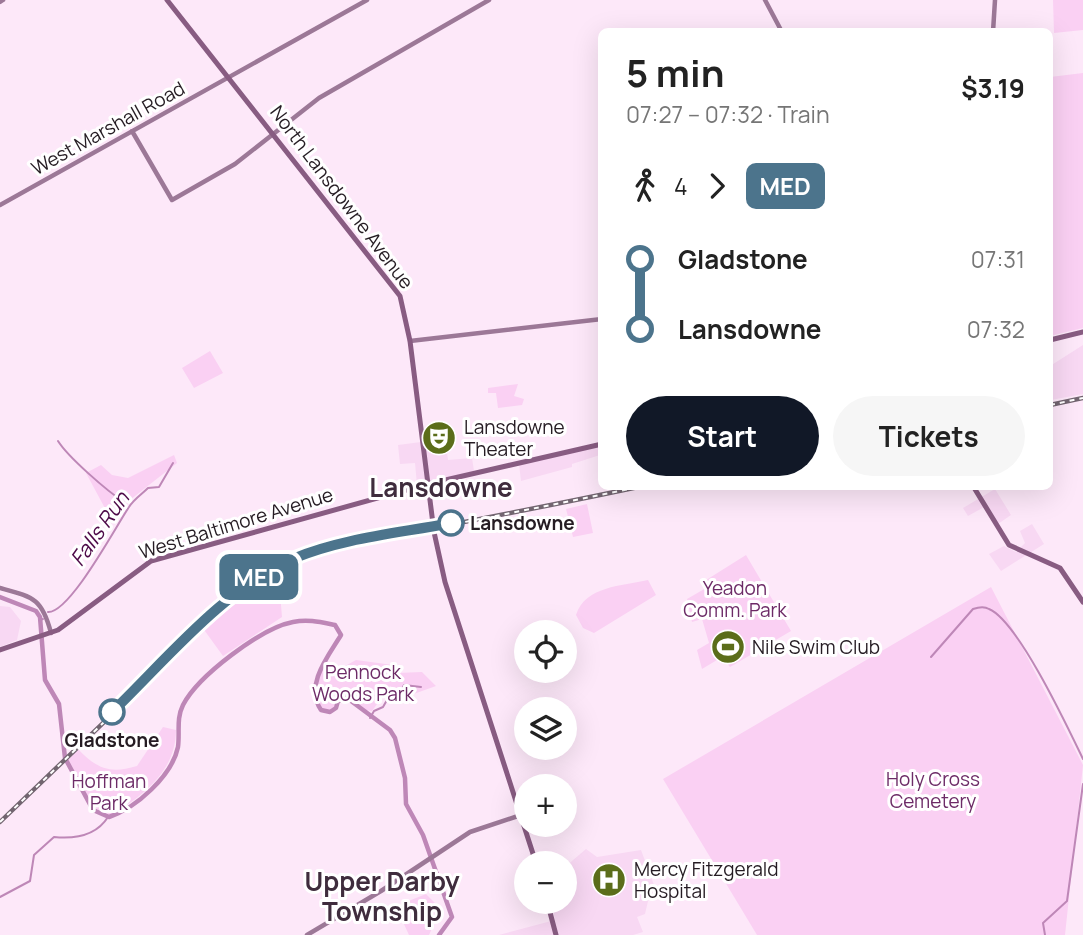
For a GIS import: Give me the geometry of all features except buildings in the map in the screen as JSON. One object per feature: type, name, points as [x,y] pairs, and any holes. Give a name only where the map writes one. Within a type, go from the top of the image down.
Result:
[{"type":"main road","name":"North Lansdowne Avenue","points":[[167,0],[400,296],[410,341],[434,532],[445,582],[514,794]]},
{"type":"main road","points":[[1053,339],[1083,332]]},
{"type":"main road","name":"West Baltimore Avenue","points":[[0,650],[49,633],[70,622],[147,563],[428,484],[598,444]]},
{"type":"main road","points":[[975,490],[1008,544],[1060,568],[1082,599]]},
{"type":"main road","points":[[550,914],[556,935]]},
{"type":"street","name":"West Marshall Road","points":[[0,205],[366,0]]},
{"type":"street","points":[[132,131],[172,200],[235,164],[319,99],[489,0]]},
{"type":"street","points":[[765,0],[780,28]]},
{"type":"street","points":[[993,28],[994,2]]},
{"type":"street","points":[[410,341],[598,319]]},
{"type":"street","points":[[0,588],[25,594],[41,604],[49,633]]},
{"type":"street","points":[[307,935],[474,830],[514,817]]},
{"type":"shaded area","points":[[1083,345],[1083,394],[1053,400],[1053,364]]},
{"type":"shaded area","points":[[421,442],[422,446],[446,444],[448,460],[472,458],[474,471],[417,485],[415,463],[400,464],[398,445]]},
{"type":"shaded area","points":[[598,446],[598,456],[572,464],[572,467],[521,481],[519,464]]},
{"type":"shaded area","points":[[996,490],[1011,515],[998,524],[986,506],[968,516],[963,508]]},
{"type":"shaded area","points":[[1032,524],[1044,544],[1001,571],[989,554],[1004,546],[1016,552],[1025,543],[1020,531]]},
{"type":"shaded area","points":[[0,606],[10,607],[21,621],[17,640],[0,647]]},
{"type":"shaded area","name":"Mercy Fitzgerald Hospital","points":[[586,849],[597,857],[641,850],[657,893],[649,897],[645,914],[637,917],[643,932],[633,935],[499,935],[555,920],[554,914],[577,914],[577,857]]},
{"type":"green space","points":[[1053,0],[1083,0],[1083,30],[1054,33]]},
{"type":"green space","points":[[1083,73],[1083,328],[1053,335],[1053,77]]},
{"type":"green space","points":[[210,351],[223,373],[194,388],[182,368]]},
{"type":"green space","points":[[518,384],[514,396],[524,399],[522,405],[498,408],[496,393],[488,393],[488,388]]},
{"type":"green space","points":[[174,455],[177,463],[130,500],[114,525],[86,473],[101,465],[112,475],[128,478]]},
{"type":"green space","points":[[587,504],[593,533],[573,537],[566,509]]},
{"type":"green space","name":"Yeadon Comm. Park","points":[[746,555],[791,631],[730,667],[722,657],[702,669],[697,650],[709,643],[702,619],[692,622],[687,599],[706,588],[703,582]]},
{"type":"green space","points":[[278,568],[282,617],[223,656],[202,627],[247,587]]},
{"type":"green space","points":[[648,580],[656,595],[594,633],[583,628],[576,615],[587,598],[616,586]]},
{"type":"green space","name":"Holy Cross Cemetery","points":[[991,587],[1083,765],[1065,935],[757,935],[663,779]]},
{"type":"green space","name":"Pennock Woods Park","points":[[325,658],[336,671],[356,660],[393,665],[397,673],[422,672],[436,686],[408,696],[390,686],[372,711],[359,709],[345,698],[338,701],[334,711],[325,711],[319,707],[316,687]]},
{"type":"green space","name":"Hoffman Park","points":[[163,727],[176,730],[175,745],[164,770],[155,781],[146,791],[111,815],[94,808],[68,760],[78,749],[104,768],[119,770],[137,766]]},
{"type":"green space","points":[[426,894],[437,905],[437,917],[429,935],[409,935],[403,922],[406,902]]},
{"type":"waterway","points":[[58,441],[88,473],[124,502]]},
{"type":"waterway","name":"Falls Run","points":[[48,612],[57,609],[68,599],[92,567],[131,504],[148,488],[159,487],[173,463]]},
{"type":"waterway","points":[[0,597],[36,611],[40,617],[45,680],[59,704],[65,758],[93,810],[109,817],[141,799],[161,780],[178,747],[179,720],[183,705],[216,668],[248,643],[280,626],[304,621],[335,625],[341,635],[320,671],[315,691],[316,700],[321,710],[330,712],[336,708],[338,701],[347,698],[390,730],[395,738],[405,778],[406,804],[423,835],[452,917],[439,935]]},
{"type":"waterway","points":[[931,657],[973,609],[989,609],[1001,618],[1028,654],[1083,759]]},
{"type":"waterway","points":[[370,718],[374,711],[383,707],[391,693],[402,689],[404,685],[421,687]]},
{"type":"waterway","points":[[1045,935],[1043,923],[1067,901],[1083,784]]},
{"type":"waterway","points":[[0,897],[30,881],[34,855],[54,837],[84,835],[97,828],[108,817]]},
{"type":"railway","points":[[1053,404],[1083,398]]},
{"type":"railway","points":[[0,822],[227,604],[276,571],[302,559],[357,543],[623,490]]},
{"type":"train","name":"MED","points":[[112,712],[235,594],[259,576],[320,550],[451,523]]},
{"type":"place","name":"Lansdowne Theater","points":[[439,438]]},
{"type":"place","name":"Lansdowne","points":[[451,523]]},
{"type":"place","name":"Nile Swim Club","points":[[728,647]]},
{"type":"place","name":"Gladstone","points":[[112,712]]},
{"type":"place","name":"Mercy Fitzgerald Hospital","points":[[609,880]]},
{"type":"district","name":"Lansdowne","points":[[441,488]]},
{"type":"district","name":"Upper Darby Township","points":[[382,897]]}]
